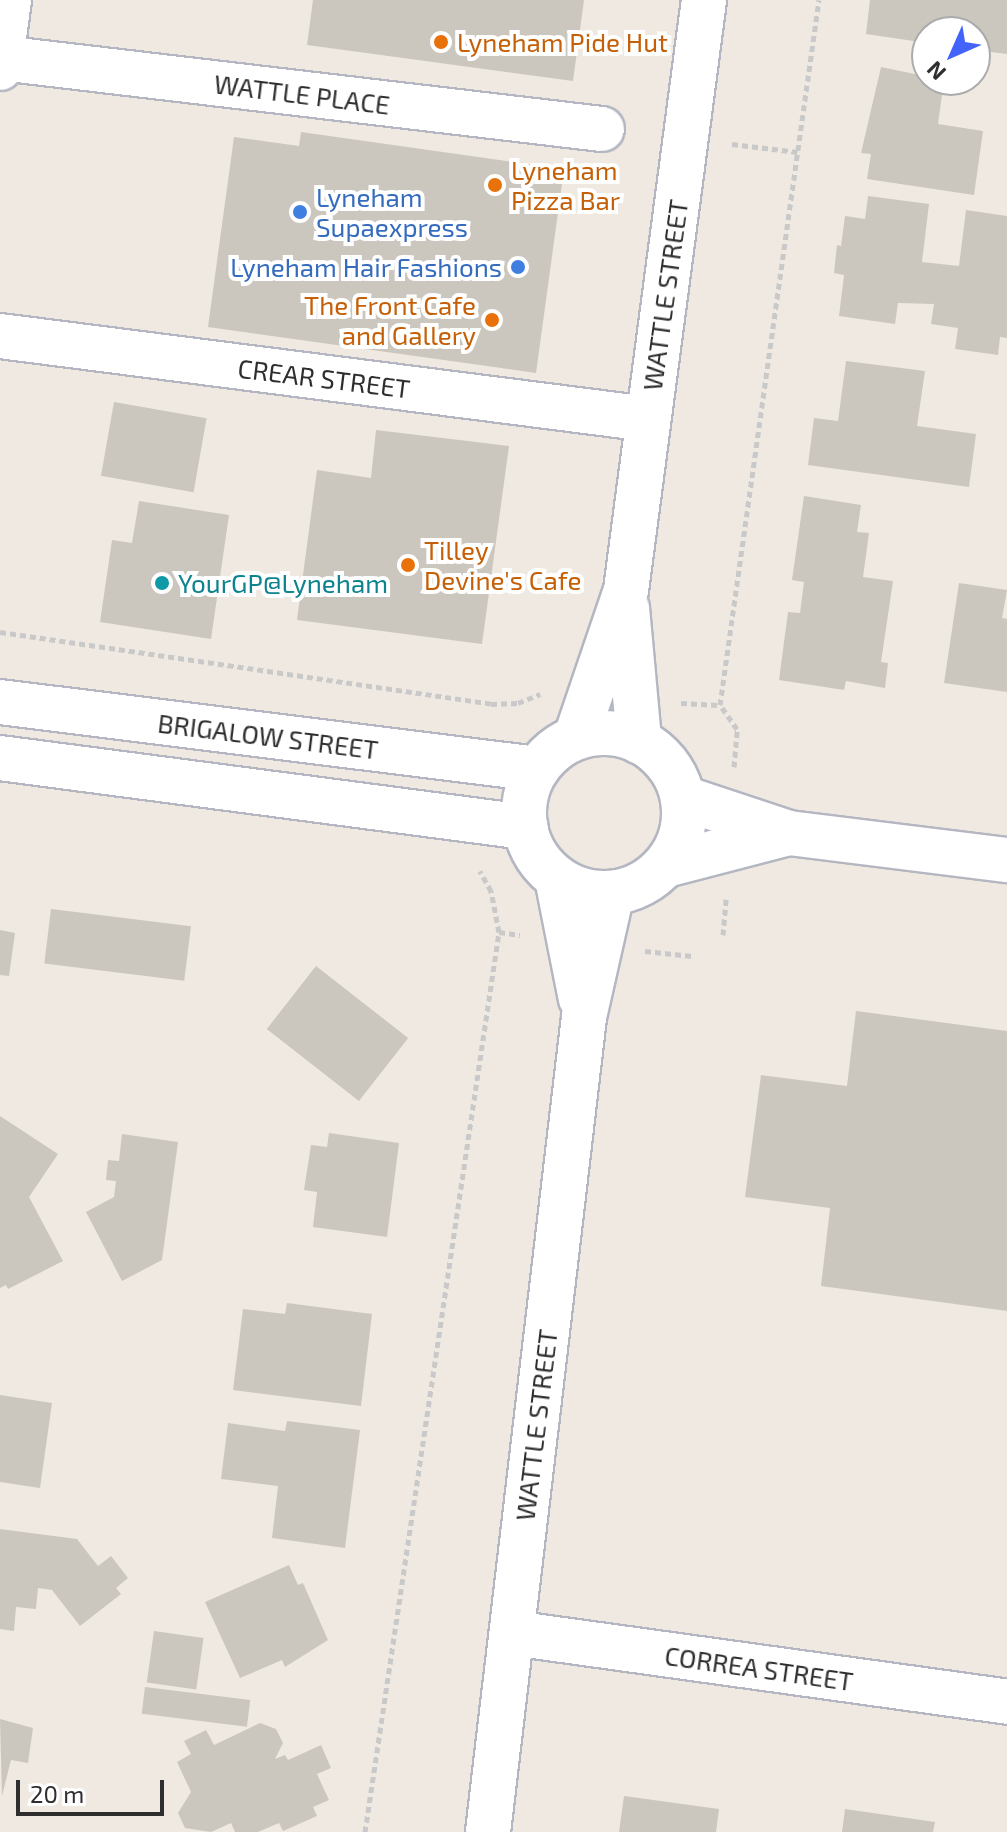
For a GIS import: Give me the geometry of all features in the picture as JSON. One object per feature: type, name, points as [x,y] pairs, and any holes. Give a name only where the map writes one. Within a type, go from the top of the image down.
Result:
[{"type":"street","points":[[1,63],[9,0]]},
{"type":"street","name":"WATTLE STREET","points":[[576,737],[626,590],[704,0]]},
{"type":"street","name":"WATTLE PLACE","points":[[1,63],[602,129]]},
{"type":"street","name":"CREAR STREET","points":[[0,336],[648,419]]},
{"type":"street","name":"WATTLE STREET","points":[[626,590],[639,741]]},
{"type":"street","name":"BRIGALOW STREET","points":[[0,702],[537,769]]},
{"type":"street","points":[[666,865],[678,845],[683,798],[660,755],[639,741],[597,733],[576,737],[554,750],[537,769],[524,808],[531,847],[557,878],[574,888],[612,893],[632,889],[666,865],[789,833]]},
{"type":"street","points":[[0,758],[525,827]]},
{"type":"street","points":[[683,798],[789,833],[1007,860]]},
{"type":"street","name":"WATTLE STREET","points":[[557,878],[584,1017]]},
{"type":"street","name":"WATTLE STREET","points":[[488,1832],[584,1017],[612,893]]},
{"type":"street","name":"CORREA STREET","points":[[512,1633],[1007,1702]]},
{"type":"path","points":[[737,729],[720,705],[819,0]]},
{"type":"path","points":[[0,632],[491,704],[518,703],[532,693]]},
{"type":"path","points":[[365,1832],[499,932],[491,891],[475,863]]},
{"type":"building","points":[[313,0],[584,0],[573,81],[307,45]]},
{"type":"building","points":[[870,0],[1007,0],[1007,54],[991,52],[991,16],[911,16],[911,41],[866,34]]},
{"type":"building","points":[[881,67],[911,73],[911,96],[942,96],[938,124],[983,131],[974,195],[867,179],[871,154],[861,153]]},
{"type":"building","points":[[301,132],[564,169],[536,373],[208,327],[234,137],[299,146]]},
{"type":"building","points":[[868,196],[929,204],[922,262],[959,266],[966,210],[1007,216],[1007,338],[1000,337],[998,355],[955,349],[958,328],[931,324],[934,304],[898,303],[895,324],[839,316],[844,275],[834,273],[837,245],[841,246],[845,216],[865,219]]},
{"type":"building","points":[[846,361],[925,371],[917,426],[976,434],[969,487],[808,465],[814,418],[838,421]]},
{"type":"building","points":[[114,402],[207,418],[194,492],[101,476]]},
{"type":"building","points":[[376,430],[509,446],[482,644],[297,620],[317,470],[371,478]]},
{"type":"building","points":[[804,496],[861,505],[857,532],[869,533],[863,577],[893,581],[881,662],[888,663],[885,688],[846,681],[844,690],[779,680],[788,612],[800,613],[804,582],[792,580]]},
{"type":"building","name":"YourGP@Lyneham","points":[[139,501],[229,515],[211,639],[100,622],[112,540],[132,543]]},
{"type":"building","points":[[959,583],[1007,590],[1002,618],[1007,619],[1007,692],[944,683]]},
{"type":"building","points":[[51,909],[191,926],[184,981],[44,964]]},
{"type":"building","points":[[0,930],[15,933],[9,976],[0,975]]},
{"type":"building","points":[[316,966],[408,1038],[359,1101],[267,1029]]},
{"type":"building","points":[[856,1011],[1007,1031],[1007,1311],[821,1286],[830,1208],[745,1197],[761,1075],[847,1086]]},
{"type":"building","points":[[0,1116],[58,1154],[29,1197],[63,1261],[8,1289],[6,1285],[0,1288]]},
{"type":"building","points":[[329,1133],[399,1143],[387,1237],[313,1227],[317,1192],[304,1190],[311,1145],[327,1147]]},
{"type":"building","points":[[122,1134],[178,1142],[162,1260],[122,1281],[86,1212],[114,1197],[116,1181],[106,1180],[108,1160],[119,1161]]},
{"type":"building","points":[[287,1303],[372,1314],[361,1406],[233,1390],[243,1309],[285,1314]]},
{"type":"building","points":[[0,1395],[52,1403],[40,1488],[0,1482]]},
{"type":"building","points":[[287,1421],[360,1430],[345,1548],[272,1538],[278,1486],[221,1479],[228,1423],[285,1431]]},
{"type":"building","points":[[0,1529],[77,1539],[98,1566],[111,1556],[128,1578],[116,1588],[121,1594],[80,1626],[52,1590],[38,1588],[36,1609],[16,1607],[14,1631],[0,1629]]},
{"type":"building","points":[[289,1565],[298,1585],[303,1583],[328,1640],[285,1667],[282,1660],[240,1678],[205,1602]]},
{"type":"building","points":[[154,1631],[204,1638],[196,1689],[147,1682]]},
{"type":"building","points":[[145,1687],[250,1700],[247,1727],[142,1714]]},
{"type":"building","points":[[0,1719],[33,1728],[28,1763],[11,1760],[2,1796]]},
{"type":"building","points":[[260,1723],[276,1729],[283,1743],[275,1759],[285,1755],[288,1760],[321,1745],[331,1768],[317,1774],[329,1800],[313,1807],[317,1816],[283,1831],[279,1823],[258,1832],[235,1832],[231,1823],[211,1832],[185,1828],[178,1813],[191,1792],[177,1762],[191,1754],[184,1741],[206,1730],[214,1745]]},
{"type":"building","points":[[624,1796],[719,1809],[716,1832],[619,1832]]},
{"type":"building","points":[[845,1809],[935,1822],[933,1832],[842,1832]]},
{"type":"place","name":"Lyneham Pide Hut","points":[[441,42]]},
{"type":"place","name":"Lyneham Pizza Bar","points":[[495,185]]},
{"type":"place","name":"Lyneham Supaexpress","points":[[300,212]]},
{"type":"place","name":"Lyneham Hair Fashions","points":[[518,267]]},
{"type":"place","name":"The Front Cafe and Gallery","points":[[492,320]]},
{"type":"place","name":"Tilley Devine's Cafe","points":[[408,565]]},
{"type":"place","name":"YourGP@Lyneham","points":[[162,583]]}]
